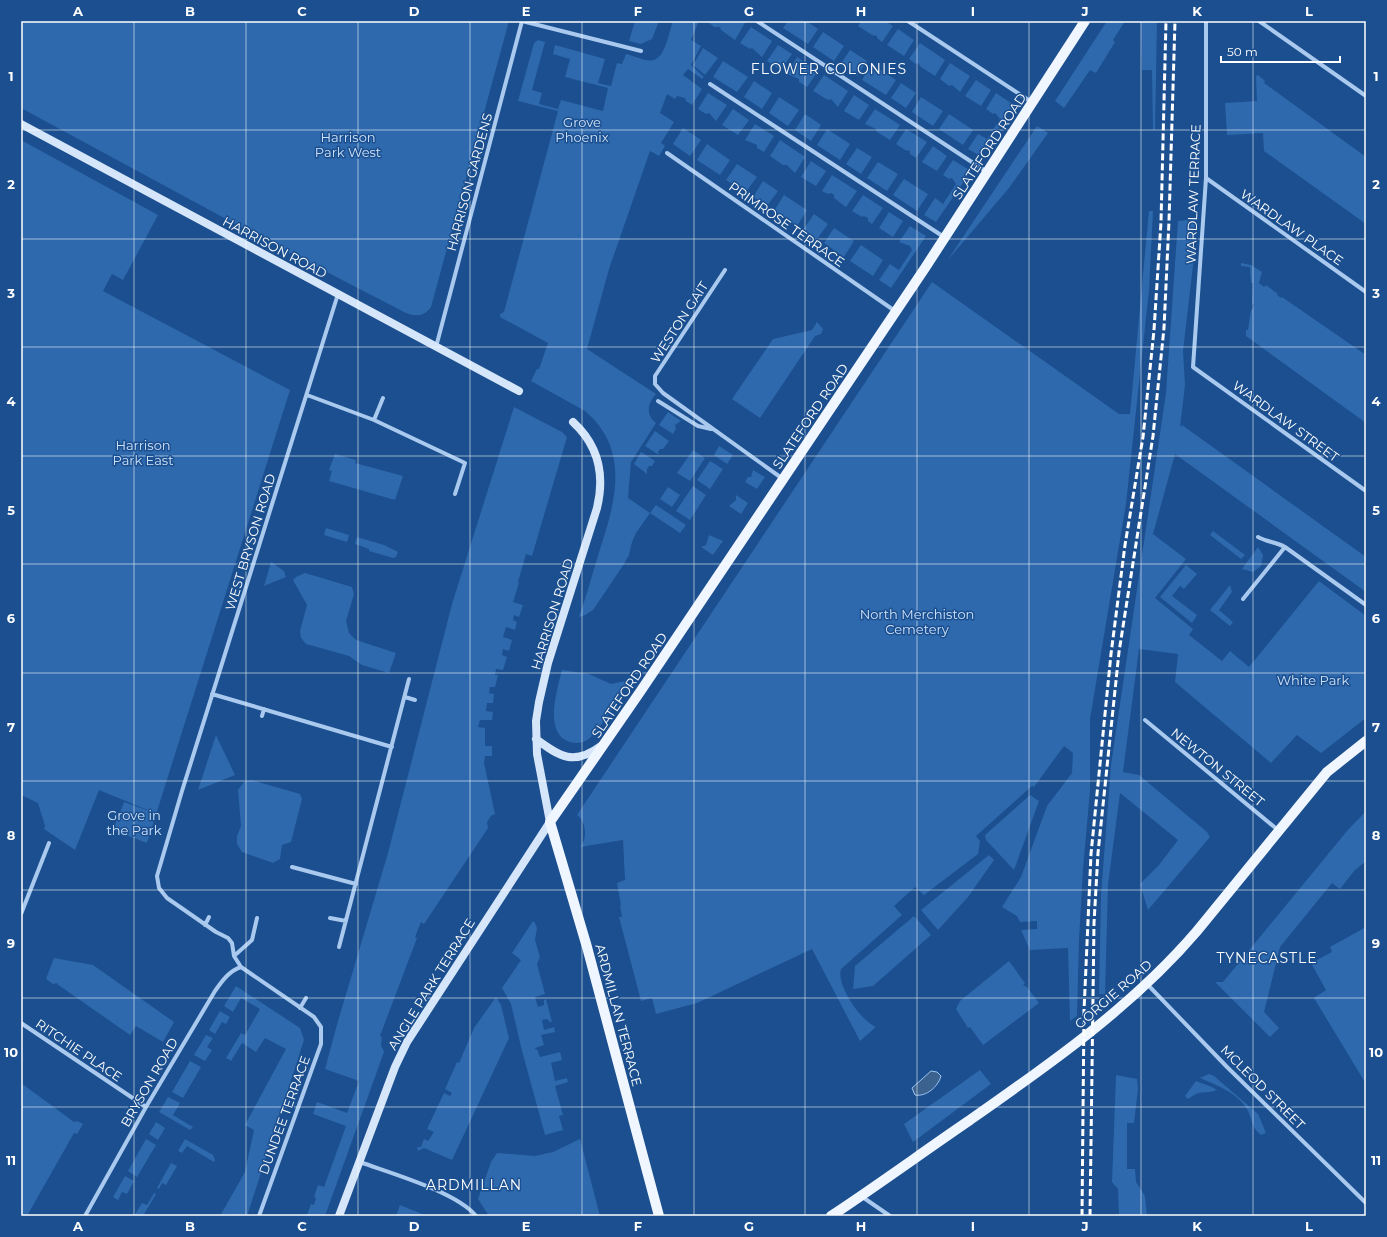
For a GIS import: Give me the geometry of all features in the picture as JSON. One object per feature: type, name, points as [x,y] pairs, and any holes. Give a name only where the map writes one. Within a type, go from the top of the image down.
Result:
[{"type":"main road","name":"SLATEFORD ROAD","points":[[550,822],[945,238],[1085,21]]},
{"type":"main road","name":"GORGIE ROAD","points":[[831,1216],[1075,1044],[1147,984],[1183,948],[1327,772],[1366,741]]},
{"type":"main road","name":"ARDMILLAN TERRACE","points":[[550,822],[588,947],[659,1216]]},
{"type":"street","points":[[522,21],[641,51]]},
{"type":"street","name":"HARRISON GARDENS","points":[[436,348],[522,21]]},
{"type":"street","points":[[757,21],[988,172]]},
{"type":"street","points":[[908,21],[1033,103]]},
{"type":"street","name":"WARDLAW TERRACE","points":[[1193,367],[1206,178],[1206,21]]},
{"type":"street","points":[[1259,21],[1366,96]]},
{"type":"street","points":[[710,84],[945,238]]},
{"type":"street","name":"HARRISON ROAD","points":[[21,124],[436,348],[519,391]]},
{"type":"street","name":"PRIMROSE TERRACE","points":[[667,153],[896,311]]},
{"type":"street","name":"WARDLAW PLACE","points":[[1206,178],[1366,292]]},
{"type":"street","name":"WESTON GAIT","points":[[714,429],[657,389],[654,380],[725,270]]},
{"type":"street","name":"WEST BRYSON ROAD","points":[[317,1020],[241,967],[234,956],[232,943],[228,938],[205,925],[163,895],[159,888],[157,876],[212,694],[338,294]]},
{"type":"street","name":"WARDLAW STREET","points":[[1193,367],[1366,491]]},
{"type":"street","points":[[307,395],[374,420],[465,463],[455,494]]},
{"type":"street","points":[[374,420],[383,398]]},
{"type":"street","points":[[658,401],[698,426],[714,429],[783,479]]},
{"type":"street","name":"HARRISON ROAD","points":[[550,822],[539,770],[536,739],[539,702],[548,663],[597,508],[600,494],[600,470],[596,454],[585,434],[573,422]]},
{"type":"street","points":[[1258,537],[1265,541],[1278,543],[1285,547],[1366,605]]},
{"type":"street","points":[[1243,599],[1285,547]]},
{"type":"street","points":[[339,947],[409,680]]},
{"type":"street","points":[[212,694],[392,747]]},
{"type":"street","points":[[405,698],[415,700]]},
{"type":"street","points":[[262,716],[264,709]]},
{"type":"street","points":[[306,722],[308,716]]},
{"type":"street","name":"NEWTON STREET","points":[[1145,720],[1278,830]]},
{"type":"street","points":[[335,737],[337,731]]},
{"type":"street","points":[[536,739],[558,754],[567,757],[585,755],[604,744]]},
{"type":"street","name":"ANGLE PARK TERRACE","points":[[339,1216],[395,1067],[407,1042],[550,822]]},
{"type":"street","points":[[21,914],[49,843]]},
{"type":"street","points":[[292,868],[356,884]]},
{"type":"street","points":[[205,925],[209,917]]},
{"type":"street","points":[[234,956],[252,940],[257,918]]},
{"type":"street","points":[[330,918],[346,921]]},
{"type":"street","name":"BRYSON ROAD","points":[[85,1216],[146,1108],[215,991],[234,969],[241,967]]},
{"type":"street","name":"MCLEOD STREET","points":[[1147,984],[1227,1067],[1366,1203]]},
{"type":"street","points":[[300,1008],[306,998]]},
{"type":"street","name":"DUNDEE TERRACE","points":[[259,1216],[320,1044],[322,1032],[317,1020]]},
{"type":"street","name":"RITCHIE PLACE","points":[[21,1023],[146,1108]]},
{"type":"street","points":[[359,1162],[445,1194],[465,1205],[476,1216]]},
{"type":"street","points":[[860,1196],[890,1216]]},
{"type":"green space","name":"Harrison Park West","points":[[21,21],[509,21],[431,307],[425,313],[419,315],[412,315],[404,312],[265,240],[21,108]]},
{"type":"green space","points":[[635,21],[659,21],[652,39],[641,44],[629,41]]},
{"type":"green space","name":"Grove Phoenix","points":[[673,21],[699,21],[691,40],[701,46],[691,65],[704,77],[702,79],[688,69],[683,75],[702,89],[692,105],[686,101],[685,98],[677,96],[675,99],[667,94],[660,113],[674,122],[661,143],[665,146],[659,156],[650,151],[609,269],[587,349],[656,394],[651,401],[649,412],[650,416],[656,423],[631,462],[628,498],[650,513],[636,533],[629,555],[624,564],[593,610],[579,617],[611,513],[615,476],[614,459],[609,442],[599,426],[585,411],[531,381],[537,369],[539,369],[548,343],[500,317],[500,314],[504,312],[558,111],[518,101],[534,43],[538,40],[545,42],[532,90],[542,93],[539,104],[558,109],[561,100],[603,111],[608,88],[565,77],[570,59],[553,54],[555,45],[605,59],[598,83],[611,86],[617,63],[622,64],[626,54],[644,60],[654,60],[658,58],[664,49]]},
{"type":"green space","points":[[707,21],[742,21],[745,23],[735,40],[721,30],[720,27],[714,27]]},
{"type":"green space","points":[[788,21],[806,21],[818,29],[808,44],[783,28]]},
{"type":"green space","points":[[861,21],[885,21],[893,26],[882,42],[877,38],[877,36],[872,35],[858,26]]},
{"type":"green space","points":[[1107,21],[1125,21],[1113,40],[1115,42],[1096,73],[1090,70],[1064,108],[1055,101]]},
{"type":"green space","points":[[1141,21],[1157,21],[1155,130],[1153,130],[1152,70],[1142,70]]},
{"type":"green space","points":[[751,27],[772,41],[762,57],[752,48],[750,49],[740,43]]},
{"type":"green space","points":[[898,29],[914,40],[904,56],[887,45]]},
{"type":"green space","points":[[823,32],[844,46],[834,61],[813,47]]},
{"type":"green space","points":[[920,43],[945,60],[935,76],[921,67],[918,63],[916,64],[909,59]]},
{"type":"green space","points":[[778,45],[792,54],[781,70],[767,61]]},
{"type":"green space","points":[[703,48],[718,58],[705,75],[693,65]]},
{"type":"green space","points":[[850,50],[867,61],[857,76],[840,65]]},
{"type":"green space","points":[[797,57],[818,71],[807,87],[799,82],[799,79],[787,74]]},
{"type":"green space","points":[[723,61],[748,77],[737,92],[713,77]]},
{"type":"green space","points":[[950,63],[970,76],[960,92],[952,85],[949,86],[940,79]]},
{"type":"green space","points":[[872,64],[896,80],[886,95],[862,80]]},
{"type":"green space","points":[[824,75],[848,91],[838,107],[831,99],[828,100],[813,91]]},
{"type":"green space","points":[[1258,75],[1265,81],[1264,83],[1366,157],[1366,224],[1264,151],[1263,133],[1227,135],[1225,103],[1257,101],[1256,76]]},
{"type":"green space","points":[[976,80],[991,90],[981,106],[965,96]]},
{"type":"green space","points":[[754,81],[772,93],[762,109],[744,97]]},
{"type":"green space","points":[[901,83],[916,93],[906,108],[891,98]]},
{"type":"green space","points":[[708,93],[727,105],[716,121],[709,113],[706,114],[698,109]]},
{"type":"green space","points":[[996,93],[1014,105],[980,156],[968,149],[978,134],[987,139],[1000,119],[995,113],[993,114],[986,109]]},
{"type":"green space","points":[[854,95],[869,105],[859,120],[844,111]]},
{"type":"green space","points":[[779,97],[799,110],[788,126],[769,113]]},
{"type":"green space","points":[[921,97],[943,111],[933,126],[912,112]]},
{"type":"green space","points":[[733,109],[749,120],[738,135],[722,125]]},
{"type":"green space","points":[[875,109],[900,125],[890,140],[877,132],[876,129],[865,124]]},
{"type":"green space","points":[[805,114],[821,125],[811,141],[795,130]]},
{"type":"green space","points":[[949,114],[973,130],[963,145],[939,129]]},
{"type":"green space","points":[[755,124],[774,136],[764,152],[757,148],[757,145],[745,140]]},
{"type":"green space","points":[[1037,126],[1048,133],[1009,188],[947,261]]},
{"type":"green space","points":[[683,128],[701,140],[690,156],[673,144]]},
{"type":"green space","points":[[827,129],[850,144],[840,160],[817,145]]},
{"type":"green space","points":[[906,129],[927,142],[916,158],[910,154],[910,151],[905,150],[896,144]]},
{"type":"green space","name":"Harrison Park East","points":[[21,140],[158,215],[123,280],[112,274],[103,291],[290,390],[147,843],[113,830],[124,802],[155,813],[99,790],[75,850],[44,829],[45,826],[38,803],[21,795]]},
{"type":"green space","points":[[780,140],[805,157],[795,173],[787,165],[783,165],[770,156]]},
{"type":"green space","points":[[707,144],[730,160],[720,175],[697,160]]},
{"type":"green space","points":[[933,146],[947,156],[937,171],[922,162]]},
{"type":"green space","points":[[857,148],[872,157],[861,174],[846,164]]},
{"type":"green space","points":[[953,160],[971,171],[936,222],[924,215],[935,198],[943,204],[956,184],[952,178],[949,179],[943,175]]},
{"type":"green space","points":[[811,161],[826,171],[816,186],[801,177]]},
{"type":"green space","points":[[878,162],[898,174],[887,191],[867,178]]},
{"type":"green space","points":[[737,164],[757,177],[746,192],[726,180]]},
{"type":"green space","points":[[832,175],[857,191],[846,207],[834,198],[834,195],[831,193],[828,194],[822,191]]},
{"type":"green space","points":[[904,179],[928,194],[917,211],[893,195]]},
{"type":"green space","points":[[763,181],[778,191],[767,206],[753,197]]},
{"type":"green space","points":[[784,195],[807,210],[797,226],[774,211]]},
{"type":"green space","points":[[863,195],[883,208],[872,224],[868,221],[868,218],[864,216],[862,217],[852,211]]},
{"type":"green space","name":"North Merchiston Cemetery","points":[[1149,211],[1153,211],[1149,290],[1126,504],[1090,719],[1090,791],[1083,869],[1077,1016],[1070,1021],[1068,948],[1030,950],[1021,930],[1037,929],[1037,921],[1020,922],[1017,916],[1002,907],[1021,877],[1047,806],[1072,773],[1073,753],[1064,746],[1034,787],[1032,786],[976,836],[980,841],[978,854],[924,895],[915,887],[894,906],[902,915],[841,969],[840,976],[842,984],[851,1002],[864,1018],[876,1027],[860,1041],[812,949],[697,1003],[656,1014],[652,998],[641,1001],[619,917],[622,917],[617,883],[625,880],[623,840],[580,847],[583,844],[585,830],[582,821],[577,815],[932,282],[1119,414],[1130,414]]},
{"type":"green space","points":[[889,212],[903,221],[893,237],[879,228]]},
{"type":"green space","points":[[814,214],[828,224],[817,239],[803,230]]},
{"type":"green space","name":"White Park","points":[[1196,219],[1194,257],[1183,351],[1185,385],[1180,427],[1182,425],[1366,557],[1366,592],[1175,454],[1153,534],[1186,559],[1155,598],[1193,629],[1189,635],[1222,661],[1230,651],[1249,667],[1319,581],[1366,616],[1366,718],[1321,753],[1297,735],[1271,763],[1175,682],[1178,654],[1139,649],[1123,772],[1139,775],[1207,832],[1210,837],[1148,910],[1140,884],[1159,865],[1178,840],[1120,793],[1108,885],[1105,994],[1099,994],[1101,895],[1111,765],[1166,393],[1178,221]]},
{"type":"green space","points":[[910,226],[926,236],[891,288],[879,280],[890,264],[899,270],[912,250],[910,246],[899,242]]},
{"type":"green space","points":[[834,228],[854,241],[844,257],[824,243]]},
{"type":"green space","points":[[861,245],[883,260],[873,276],[850,261]]},
{"type":"green space","points":[[1241,263],[1251,265],[1262,272],[1259,283],[1264,287],[1266,285],[1281,298],[1282,297],[1366,355],[1366,423],[1246,336],[1251,310],[1253,309],[1254,304],[1252,304],[1253,283],[1251,283],[1250,267],[1241,266]]},
{"type":"green space","points":[[817,322],[823,329],[821,334],[815,336],[760,418],[732,399],[773,339],[812,330]]},
{"type":"green space","points":[[514,407],[562,432],[567,437],[532,556],[526,554],[518,582],[519,583],[513,602],[523,605],[519,617],[514,615],[513,620],[517,622],[515,630],[506,627],[503,637],[512,640],[509,651],[503,649],[502,655],[507,657],[503,670],[496,669],[495,675],[498,675],[495,687],[490,687],[489,693],[494,694],[493,703],[487,703],[486,711],[493,712],[492,720],[480,720],[478,727],[485,728],[485,746],[492,746],[492,756],[485,756],[484,763],[495,814],[491,816],[487,822],[488,828],[424,924],[421,922],[415,937],[417,938],[380,1036],[382,1037],[381,1045],[384,1052],[325,1216],[309,1216],[307,1215],[311,1204],[314,1205],[316,1198],[314,1197],[318,1185],[324,1187],[346,1126],[313,1114],[317,1102],[347,1113],[359,1081],[325,1069],[388,853],[452,604]]},
{"type":"green space","points":[[668,412],[681,421],[675,425],[676,429],[673,434],[659,425]]},
{"type":"green space","points":[[655,431],[669,441],[663,449],[660,449],[658,452],[659,455],[645,446]]},
{"type":"green space","points":[[719,446],[733,455],[727,464],[714,455]]},
{"type":"green space","points":[[693,450],[705,458],[690,481],[677,473]]},
{"type":"green space","points":[[641,452],[655,461],[652,466],[649,466],[647,469],[647,474],[634,464]]},
{"type":"green space","points":[[335,454],[356,460],[355,463],[403,476],[395,500],[329,481],[332,471],[329,470]]},
{"type":"green space","points":[[710,461],[723,469],[710,489],[697,480]]},
{"type":"green space","points":[[753,470],[765,477],[757,489],[745,482],[748,477],[751,477]]},
{"type":"green space","points":[[693,486],[706,495],[690,520],[676,511]]},
{"type":"green space","points":[[668,487],[680,495],[672,507],[660,499]]},
{"type":"green space","points":[[736,495],[748,503],[741,514],[729,506],[736,500]]},
{"type":"green space","points":[[656,505],[686,525],[680,533],[650,513]]},
{"type":"green space","points":[[326,528],[349,535],[347,542],[324,535]]},
{"type":"green space","points":[[1213,531],[1245,555],[1241,559],[1210,535]]},
{"type":"green space","points":[[709,535],[723,541],[713,555],[701,547],[706,545]]},
{"type":"green space","points":[[357,537],[384,545],[398,552],[396,557],[393,558],[369,551],[369,549],[355,544]]},
{"type":"green space","points":[[1258,547],[1263,555],[1261,566],[1253,572],[1242,569]]},
{"type":"green space","points":[[271,562],[284,571],[286,577],[264,586]]},
{"type":"green space","points":[[1186,565],[1197,574],[1184,589],[1180,586],[1172,596],[1197,615],[1192,623],[1160,597]]},
{"type":"green space","points":[[305,573],[352,587],[354,594],[346,621],[349,633],[356,640],[396,653],[389,673],[362,665],[349,656],[306,644],[301,638],[300,631],[307,605],[293,580]]},
{"type":"green space","points":[[1230,585],[1232,592],[1219,610],[1233,622],[1230,626],[1210,610]]},
{"type":"green space","points":[[562,670],[589,674],[611,684],[630,680],[600,727],[588,740],[583,742],[570,742],[562,737],[557,730],[554,721],[555,699]]},
{"type":"green space","points":[[216,735],[235,775],[198,790]]},
{"type":"green space","points":[[251,780],[300,794],[302,799],[291,842],[282,845],[280,859],[273,863],[242,852],[237,844],[237,836],[241,826],[238,790],[244,782]]},
{"type":"green space","points":[[1030,795],[1039,801],[1014,870],[986,840],[985,835]]},
{"type":"green space","points":[[1366,811],[1366,861],[1354,871],[1340,889],[1332,883],[1280,947],[1264,1012],[1279,1028],[1270,1037],[1215,982],[1223,982],[1347,831]]},
{"type":"green space","points":[[989,855],[994,860],[968,897],[938,930],[921,910]]},
{"type":"green space","points":[[914,916],[931,935],[873,986],[853,989],[855,966]]},
{"type":"green space","points":[[533,921],[537,928],[535,940],[540,957],[537,964],[545,994],[535,997],[538,1007],[544,1005],[544,1000],[546,999],[552,1022],[547,1019],[542,1020],[544,1030],[554,1027],[555,1032],[541,1035],[544,1045],[535,1048],[536,1050],[537,1049],[540,1057],[560,1052],[562,1060],[551,1063],[555,1081],[567,1078],[568,1082],[555,1086],[563,1115],[559,1116],[563,1130],[545,1135],[511,1004],[502,988],[521,960],[512,953]]},
{"type":"green space","points":[[1366,927],[1366,1084],[1314,998],[1326,990],[1311,963],[1332,952],[1330,947]]},
{"type":"green space","points":[[54,958],[93,965],[174,1022],[163,1042],[136,1026],[130,1035],[57,984],[58,983],[53,984],[46,979]]},
{"type":"green space","points":[[1009,961],[1025,983],[1023,985],[1027,987],[1039,1003],[983,1045],[970,1027],[968,1028],[956,1009],[960,1001]]},
{"type":"green space","points":[[236,986],[300,1028],[304,1040],[247,1216],[220,1216],[245,1172],[254,1130],[245,1125],[286,1049],[265,1038],[256,1052],[242,1043],[231,1061],[226,1058],[241,1033],[245,1035],[260,1009],[241,998],[233,1012],[224,1006]]},
{"type":"green space","points":[[496,997],[501,1005],[509,1038],[452,1160],[424,1148],[418,1151],[417,1147],[421,1147],[424,1139],[428,1141],[434,1132],[427,1129],[444,1093],[450,1096],[452,1093],[445,1089],[457,1062],[459,1063],[474,1028]]},
{"type":"green space","points":[[220,1011],[230,1017],[226,1024],[222,1022],[215,1034],[209,1030]]},
{"type":"green space","points":[[206,1035],[213,1038],[207,1047],[212,1050],[205,1061],[194,1055]]},
{"type":"green space","points":[[190,1061],[201,1067],[183,1098],[172,1092]]},
{"type":"green space","points":[[980,1070],[991,1084],[913,1142],[904,1124]]},
{"type":"green space","points":[[1209,1074],[1214,1076],[1258,1114],[1266,1133],[1261,1135],[1258,1133],[1248,1111],[1233,1094],[1200,1078]]},
{"type":"green space","points":[[1116,1075],[1137,1079],[1138,1089],[1134,1123],[1127,1123],[1127,1169],[1135,1169],[1136,1182],[1145,1196],[1147,1216],[1119,1216],[1118,1189],[1112,1182]]},
{"type":"green space","points":[[1196,1081],[1217,1090],[1200,1093],[1188,1099],[1185,1096]]},
{"type":"green space","points":[[21,1083],[74,1122],[77,1121],[83,1124],[77,1134],[74,1133],[27,1216],[21,1216]]},
{"type":"green space","points":[[168,1097],[180,1103],[173,1115],[193,1127],[190,1130],[159,1112]]},
{"type":"green space","points":[[156,1122],[165,1128],[158,1140],[149,1134]]},
{"type":"green space","points":[[146,1139],[156,1145],[137,1177],[128,1171]]},
{"type":"green space","points":[[185,1139],[213,1155],[215,1160],[214,1162],[187,1146],[182,1153],[178,1151]]},
{"type":"green space","points":[[580,1139],[600,1216],[489,1216],[478,1199],[491,1162],[497,1153],[535,1156],[553,1152]]},
{"type":"green space","points":[[171,1163],[177,1166],[166,1185],[162,1183],[159,1189],[157,1188]]},
{"type":"green space","points":[[125,1176],[134,1181],[127,1194],[122,1192],[118,1200],[113,1197]]},
{"type":"green space","points":[[154,1193],[156,1194],[143,1216],[134,1216],[142,1203],[147,1205]]},
{"type":"green space","points":[[400,1205],[427,1216],[396,1216]]},
{"type":"shaded area","points":[[931,1071],[937,1072],[941,1076],[937,1084],[927,1093],[915,1095],[912,1088]]},
{"type":"railway","points":[[1082,1216],[1084,1011],[1091,854],[1111,654],[1125,545],[1143,437],[1154,330],[1161,222],[1166,21]]},
{"type":"railway","points":[[1090,1216],[1094,923],[1098,853],[1119,652],[1153,436],[1164,328],[1175,21]]},
{"type":"district","name":"FLOWER COLONIES","points":[[829,69]]},
{"type":"district","name":"TYNECASTLE","points":[[1267,958]]},
{"type":"district","name":"ARDMILLAN","points":[[474,1185]]},
{"type":"park label","name":"Grove in the Park","points":[[134,822]]}]
